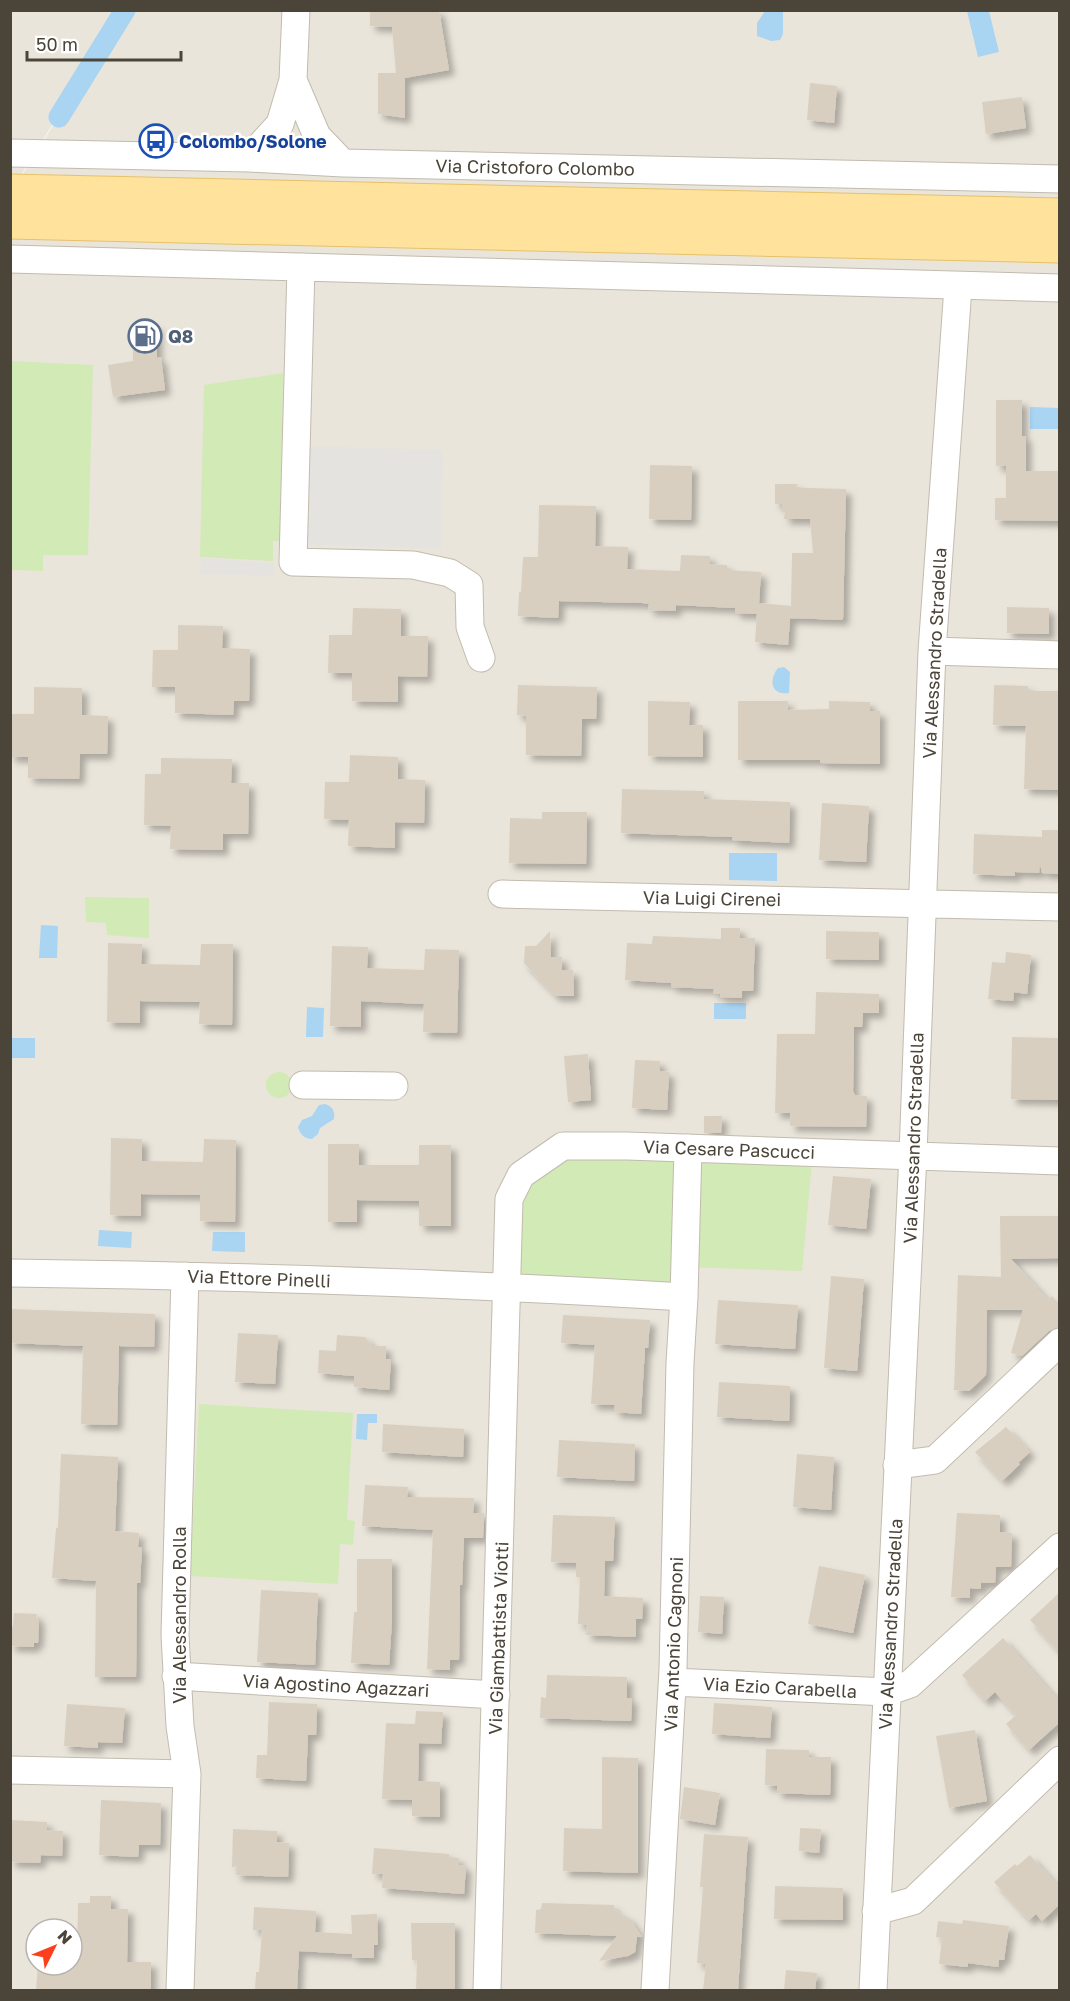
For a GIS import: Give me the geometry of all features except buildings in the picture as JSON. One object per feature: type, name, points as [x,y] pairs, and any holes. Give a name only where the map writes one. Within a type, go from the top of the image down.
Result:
[{"type":"main road","name":"Via Cristoforo Colombo","points":[[10,191],[1059,215]]},
{"type":"main road","points":[[10,222],[1059,246]]},
{"type":"street","points":[[249,158],[280,124],[293,80],[296,10]]},
{"type":"street","points":[[293,80],[317,136],[343,163]]},
{"type":"street","name":"Via Cristoforo Colombo","points":[[10,153],[1059,179]]},
{"type":"street","points":[[10,259],[1059,288]]},
{"type":"street","points":[[301,267],[293,562],[413,565],[450,573],[469,585],[470,627],[481,658]]},
{"type":"street","name":"Via Alessandro Stradella","points":[[873,1990],[913,1154],[932,651],[958,286]]},
{"type":"street","points":[[932,651],[1059,655]]},
{"type":"street","name":"Via Luigi Cirenei","points":[[502,894],[1059,908]]},
{"type":"street","points":[[303,1085],[394,1086]]},
{"type":"street","name":"Via Cesare Pascucci","points":[[507,1286],[509,1199],[521,1175],[563,1146],[913,1154],[1059,1161]]},
{"type":"street","name":"Via Antonio Cagnoni","points":[[655,1990],[673,1682],[680,1363],[688,1148]]},
{"type":"street","name":"Via Ettore Pinelli","points":[[10,1273],[507,1286],[684,1297]]},
{"type":"street","name":"Via Alessandro Rolla","points":[[180,1990],[187,1774],[176,1676],[175,1635],[185,1276]]},
{"type":"street","name":"Via Giambattista Viotti","points":[[487,1990],[507,1286]]},
{"type":"street","points":[[897,1465],[935,1460],[1059,1342]]},
{"type":"street","points":[[887,1692],[910,1684],[1059,1547]]},
{"type":"street","name":"Via Agostino Agazzari","points":[[176,1676],[496,1695]]},
{"type":"street","name":"Via Ezio Carabella","points":[[673,1682],[887,1692]]},
{"type":"street","points":[[876,1911],[913,1901],[1059,1760]]},
{"type":"street","points":[[10,1770],[187,1774]]},
{"type":"shaded area","points":[[11,11],[123,11],[11,191]]},
{"type":"shaded area","points":[[125,11],[1059,11],[1059,283],[11,258],[11,193]]},
{"type":"shaded area","points":[[11,261],[1059,288],[1059,1990],[11,1990]]},
{"type":"shaded area","points":[[306,446],[443,450],[441,549],[308,545],[305,542]]},
{"type":"shaded area","points":[[201,558],[273,563],[273,576],[200,574]]},
{"type":"green space","points":[[11,361],[93,365],[88,555],[43,555],[43,571],[11,570]]},
{"type":"green space","points":[[283,373],[280,541],[273,541],[273,561],[200,557],[204,385]]},
{"type":"green space","points":[[85,897],[149,898],[149,938],[107,935],[106,923],[86,922]]},
{"type":"green space","points":[[279,1072],[288,1076],[292,1085],[288,1094],[279,1098],[270,1094],[266,1085],[270,1076]]},
{"type":"green space","points":[[563,1146],[813,1151],[802,1271],[685,1267],[684,1297],[507,1286],[509,1199]]},
{"type":"green space","points":[[199,1404],[353,1413],[347,1520],[355,1521],[353,1545],[340,1544],[338,1584],[190,1576]]},
{"type":"water","points":[[765,11],[783,11],[783,34],[780,40],[771,41],[757,36],[757,23]]},
{"type":"water","points":[[967,11],[989,11],[999,52],[978,57]]},
{"type":"water","points":[[1030,407],[1059,408],[1059,429],[1030,429]]},
{"type":"water","points":[[784,667],[790,672],[789,693],[778,692],[773,686],[775,672],[778,668]]},
{"type":"water","points":[[729,853],[777,853],[777,881],[729,880]]},
{"type":"water","points":[[41,925],[58,926],[57,958],[39,958]]},
{"type":"water","points":[[714,1003],[746,1003],[746,1019],[714,1019]]},
{"type":"water","points":[[307,1007],[324,1008],[323,1037],[306,1037]]},
{"type":"water","points":[[11,1038],[35,1038],[35,1058],[11,1058]]},
{"type":"water","points":[[325,1104],[333,1110],[334,1119],[320,1128],[318,1134],[312,1139],[305,1137],[298,1127],[302,1120],[312,1116],[319,1105]]},
{"type":"water","points":[[99,1230],[132,1232],[131,1248],[98,1246]]},
{"type":"water","points":[[213,1232],[245,1232],[245,1252],[212,1251]]},
{"type":"water","points":[[357,1414],[377,1414],[377,1423],[368,1423],[367,1440],[356,1439]]},
{"type":"waterway","points":[[59,117],[125,10]]},
{"type":"place","name":"Colombo/Solone","points":[[156,141]]},
{"type":"place","name":"Q8","points":[[145,336]]}]
